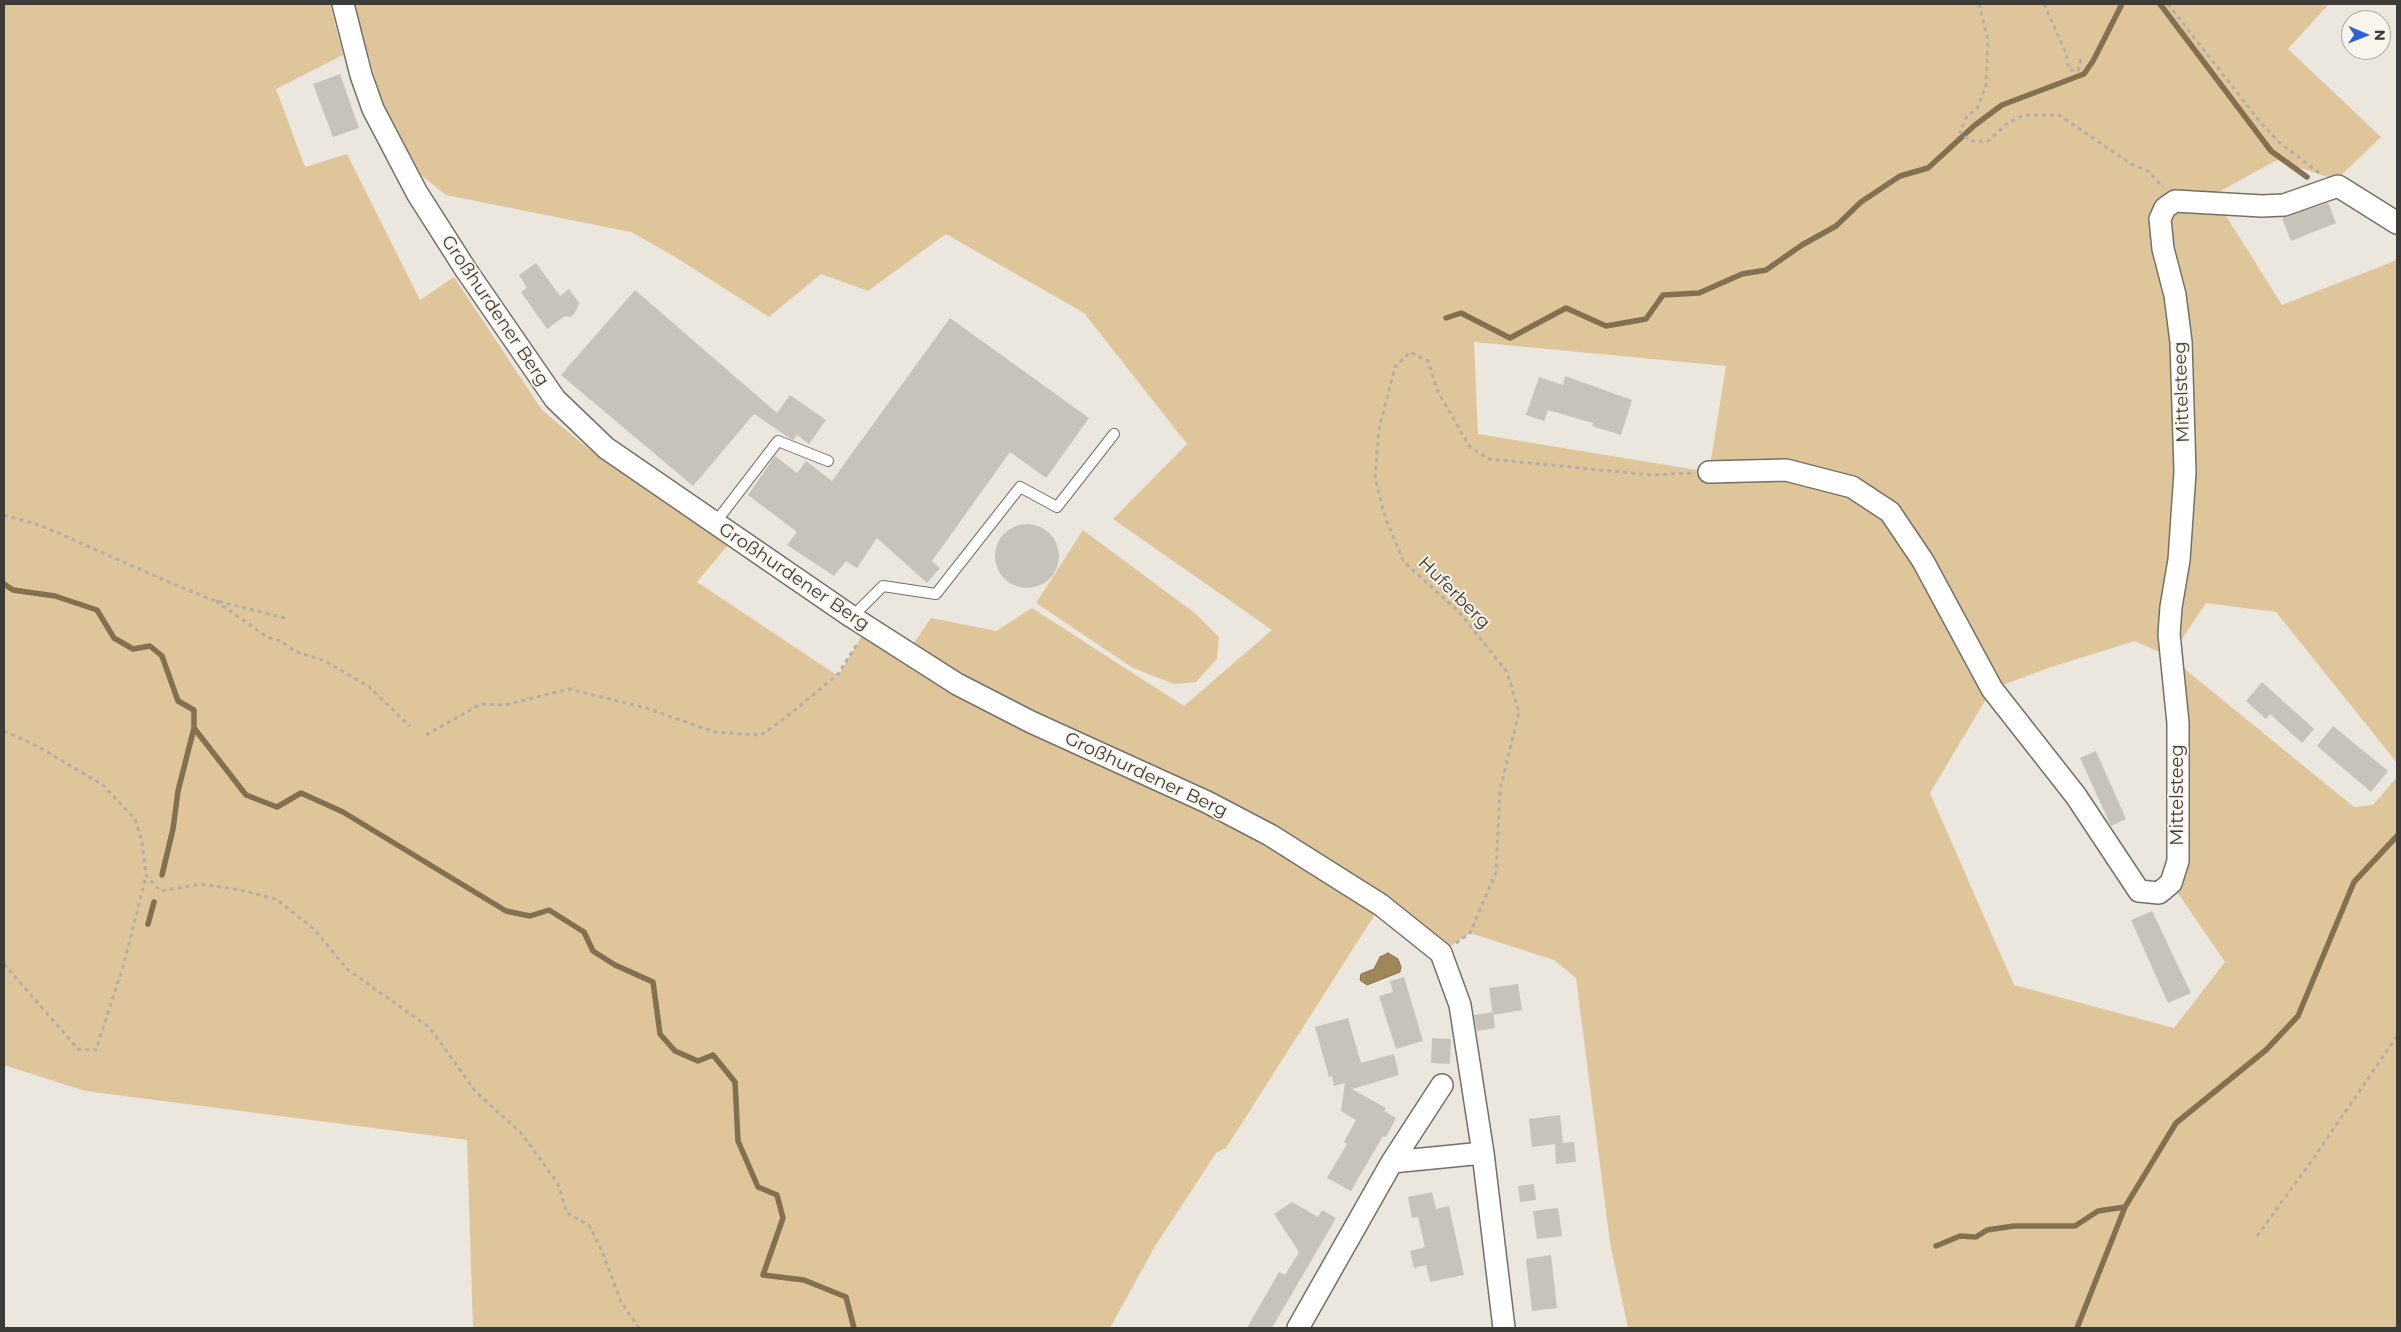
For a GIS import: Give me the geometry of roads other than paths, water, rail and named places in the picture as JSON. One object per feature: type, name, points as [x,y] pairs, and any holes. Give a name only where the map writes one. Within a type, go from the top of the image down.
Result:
[{"type":"street","name":"Großhurdener Berg","points":[[343,4],[361,75],[373,109],[393,151],[466,270],[555,399],[606,448],[859,622],[957,684],[1031,722],[1207,802],[1270,835],[1381,905],[1441,953],[1460,1005],[1483,1153]]},
{"type":"street","name":"Mittelsteeg","points":[[1709,472],[1786,470],[1852,487],[1890,512],[1923,562],[1992,689],[2076,796],[2139,892],[2159,893],[2171,883],[2178,861],[2178,723],[2169,634],[2171,607],[2179,560],[2185,462],[2182,342],[2175,294],[2163,249],[2160,219],[2165,208],[2175,201],[2262,206],[2284,205],[2338,186],[2397,223]]},
{"type":"street","points":[[1298,1328],[1392,1162],[1442,1085]]},
{"type":"street","points":[[1392,1162],[1483,1153],[1504,1328]]},
{"type":"lane","points":[[859,622],[884,586],[936,594],[1020,487],[1057,507],[1114,434]]},
{"type":"lane","points":[[715,523],[778,441],[828,461]]},
{"type":"waterway","points":[[1446,318],[1461,313],[1510,338],[1566,308],[1606,326],[1646,319],[1663,295],[1699,293],[1742,274],[1766,270],[1802,245],[1836,226],[1861,202],[1900,176],[1928,168],[1975,125],[2002,105],[2084,74],[2093,61],[2122,4]]},
{"type":"waterway","points":[[2160,4],[2271,151],[2307,177]]},
{"type":"waterway","points":[[4,584],[13,590],[55,596],[97,610],[114,638],[133,649],[150,646],[162,656],[178,701],[194,710],[194,728],[246,795],[277,807],[301,793],[343,812],[506,911],[530,916],[549,910],[584,932],[593,951],[615,965],[653,982],[660,1034],[675,1051],[698,1061],[713,1055],[735,1082],[738,1141],[758,1187],[777,1195],[783,1218],[763,1275],[804,1280],[846,1297],[854,1328]]},
{"type":"waterway","points":[[162,875],[173,829],[178,791],[194,728]]},
{"type":"waterway","points":[[2077,1328],[2125,1207],[2176,1123],[2266,1050],[2298,1016],[2354,882],[2397,836]]},
{"type":"waterway","points":[[148,924],[154,902]]},
{"type":"waterway","points":[[1936,1246],[1960,1236],[1976,1237],[1987,1230],[2014,1226],[2075,1226],[2098,1211],[2125,1207]]}]
